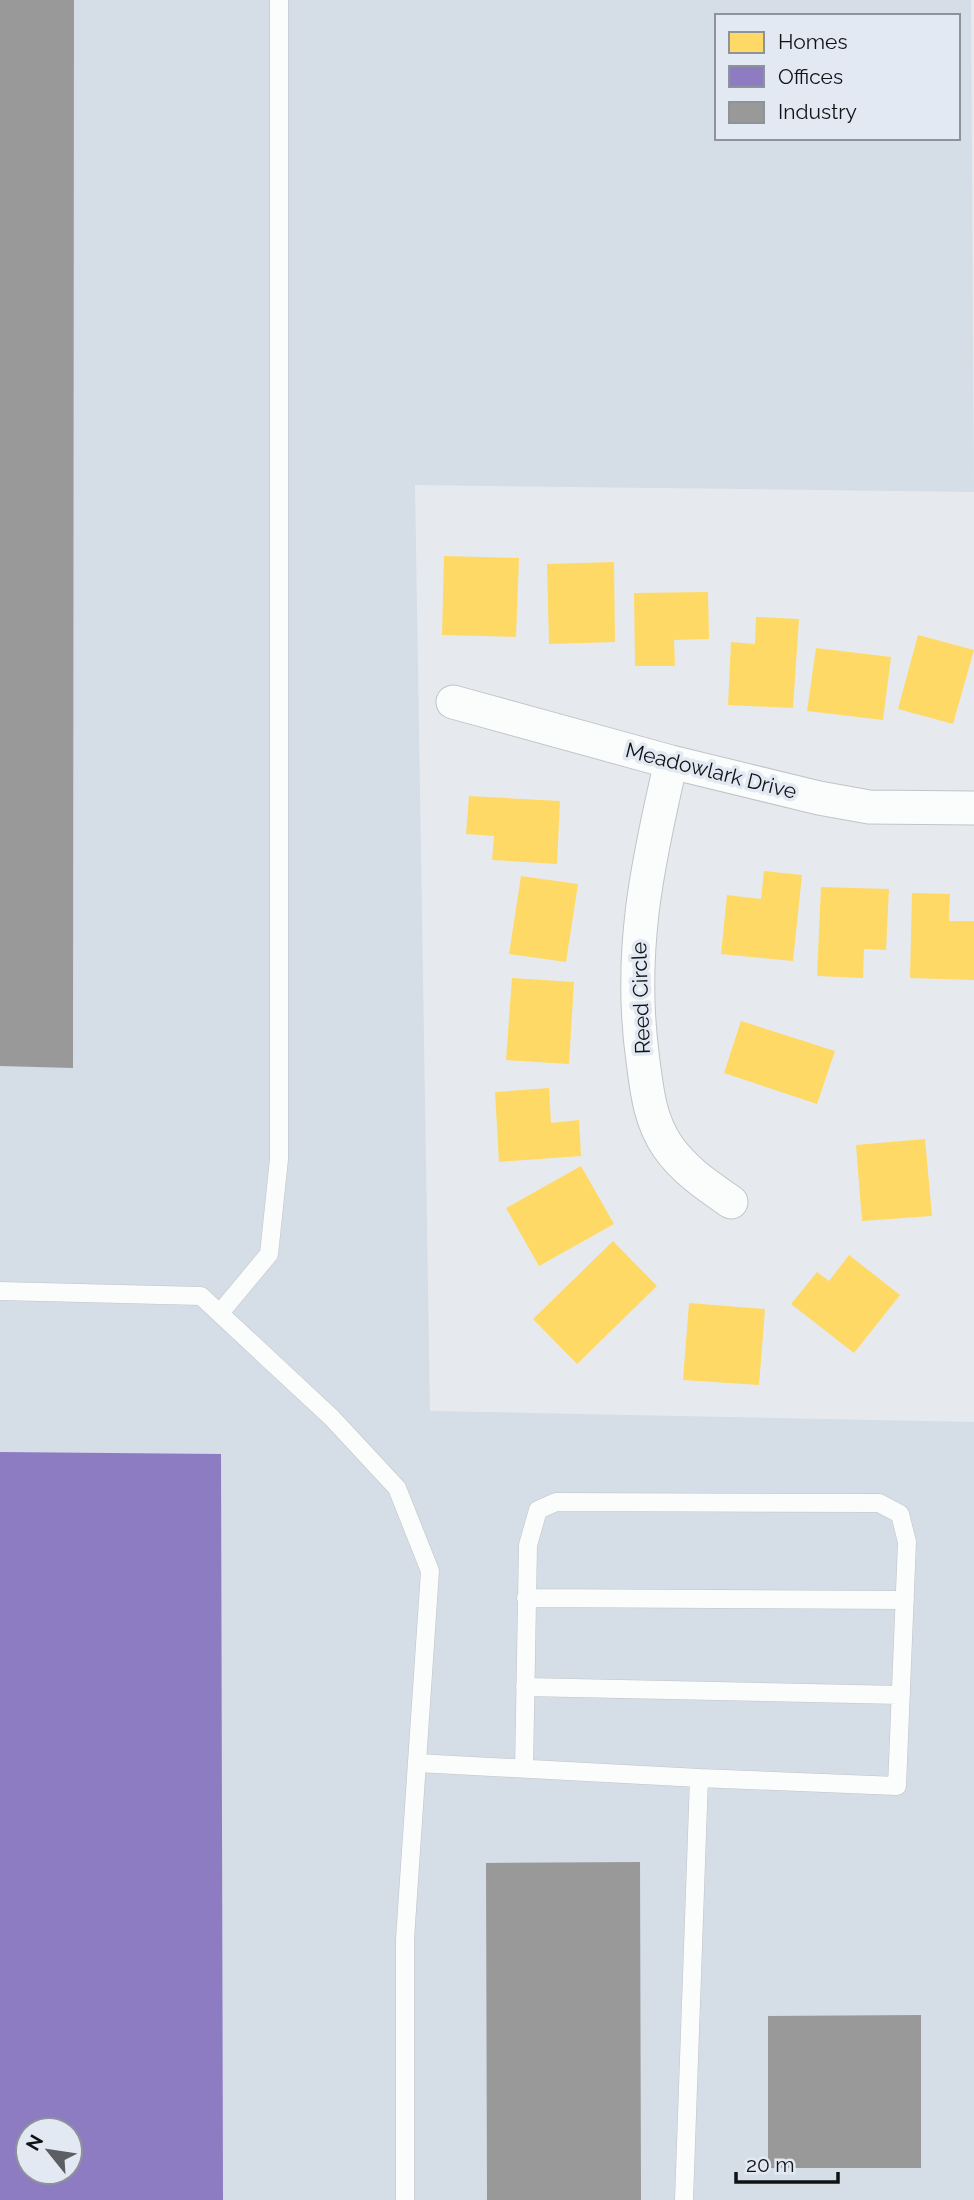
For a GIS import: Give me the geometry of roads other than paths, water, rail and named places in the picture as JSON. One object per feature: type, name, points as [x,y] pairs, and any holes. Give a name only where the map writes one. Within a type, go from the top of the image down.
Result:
[{"type":"street","name":"Meadowlark Drive","points":[[453,702],[671,762],[819,799],[869,807],[974,808]]},
{"type":"street","name":"Reed Circle","points":[[671,762],[646,871],[639,938],[638,1025],[649,1109],[668,1146],[694,1177],[731,1202]]},
{"type":"lane","points":[[220,1313],[269,1254],[279,1159],[279,0]]},
{"type":"lane","points":[[0,1292],[201,1296],[332,1418],[397,1488],[430,1571],[405,1939],[405,2200]]},
{"type":"lane","points":[[417,1763],[524,1769],[699,1778],[897,1786],[907,1542],[900,1514],[879,1503],[556,1502],[538,1510],[528,1545],[524,1769]]},
{"type":"lane","points":[[526,1598],[905,1600]]},
{"type":"lane","points":[[525,1686],[901,1695]]},
{"type":"lane","points":[[684,2200],[699,1778]]}]
